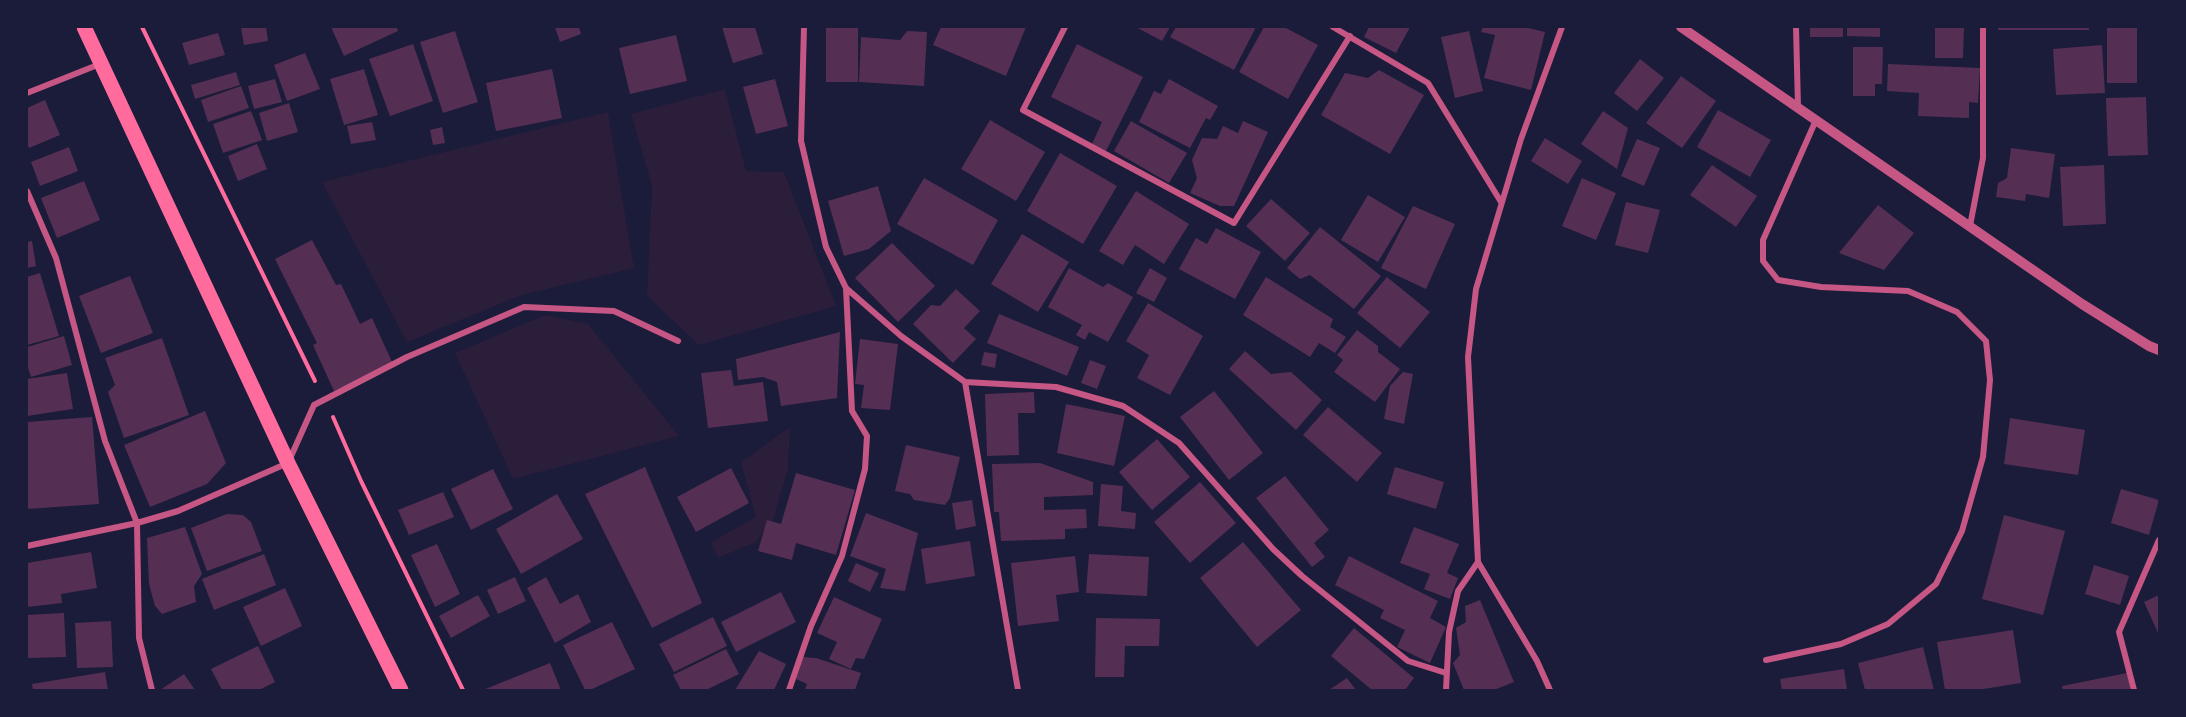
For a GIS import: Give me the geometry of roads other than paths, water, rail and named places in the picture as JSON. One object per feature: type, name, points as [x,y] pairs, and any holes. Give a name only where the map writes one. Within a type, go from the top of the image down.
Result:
[{"type":"main road","points":[[84,27],[288,462],[401,690]]},
{"type":"street","points":[[804,27],[801,141],[826,247],[846,288],[901,336],[965,382],[1056,387],[1123,406],[1179,443],[1273,549],[1302,576],[1408,662],[1446,673]]},
{"type":"street","points":[[1065,27],[1023,110],[1234,223],[1350,36]]},
{"type":"street","points":[[1333,27],[1428,83],[1501,202]]},
{"type":"street","points":[[1550,690],[1538,662],[1478,562],[1468,357],[1476,289],[1521,139],[1562,27]]},
{"type":"street","points":[[1681,27],[2082,304],[2159,350]]},
{"type":"street","points":[[1796,27],[1798,109]]},
{"type":"street","points":[[1970,226],[1983,158],[1983,27]]},
{"type":"street","points":[[27,93],[100,64]]},
{"type":"street","points":[[1766,660],[1841,644],[1888,624],[1936,584],[1962,531],[1983,457],[1990,380],[1986,341],[1957,312],[1908,291],[1821,288],[1778,280],[1763,261],[1763,240],[1816,120]]},
{"type":"street","points":[[27,191],[56,258],[105,441],[137,523],[140,638],[152,690]]},
{"type":"street","points":[[789,690],[811,626],[842,556],[865,469],[867,436],[852,411],[846,288]]},
{"type":"street","points":[[27,546],[137,523],[178,511],[288,462],[314,405],[407,357],[524,307],[614,311],[678,341]]},
{"type":"street","points":[[965,382],[1018,690]]},
{"type":"street","points":[[2134,690],[2119,632],[2159,540]]},
{"type":"street","points":[[1446,690],[1449,632],[1458,591],[1478,562]]}]
